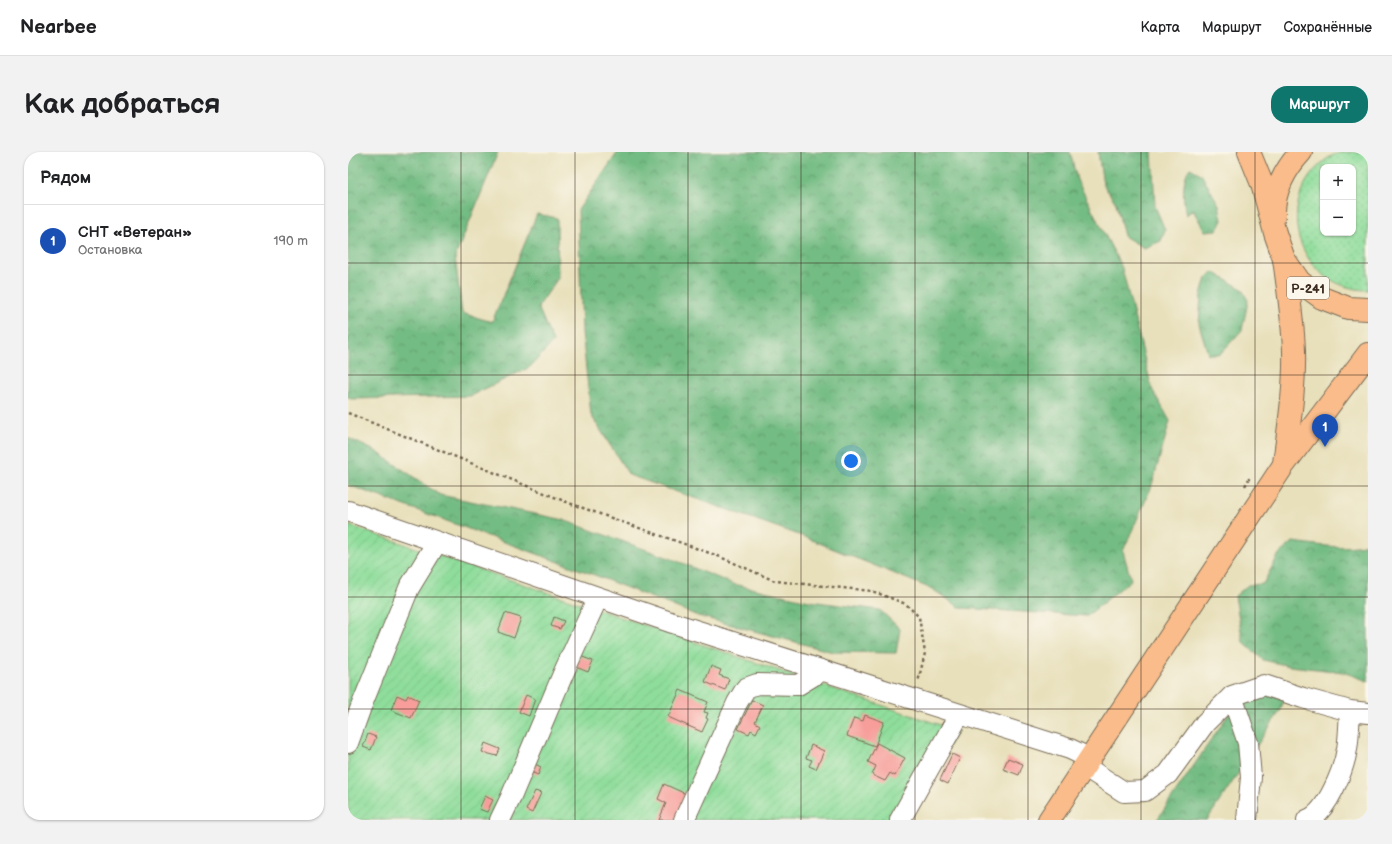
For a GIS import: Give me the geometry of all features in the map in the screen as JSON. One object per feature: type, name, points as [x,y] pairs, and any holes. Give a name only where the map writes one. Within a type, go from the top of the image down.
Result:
[{"type":"main road","name":"Р-241","points":[[1249,152],[1262,184],[1275,233],[1284,259],[1300,282],[1322,298],[1348,308],[1368,309]]},
{"type":"main road","points":[[1275,233],[1274,209],[1279,186],[1290,164],[1301,152]]},
{"type":"main road","points":[[1283,466],[1292,409],[1294,350],[1284,259]]},
{"type":"main road","points":[[1049,820],[1283,466],[1368,354]]},
{"type":"lane","points":[[348,511],[674,623],[959,715],[1070,749],[1124,792],[1145,791],[1168,774],[1205,723],[1232,696],[1264,685],[1303,698],[1359,712],[1336,784],[1327,802],[1311,818],[1306,820]]},
{"type":"lane","points":[[348,743],[409,588],[437,542]]},
{"type":"lane","points":[[500,820],[598,597]]},
{"type":"lane","points":[[684,820],[736,703],[746,688],[757,684],[798,685],[820,670]]},
{"type":"lane","points":[[1232,696],[1248,743],[1251,777],[1247,820]]},
{"type":"lane","points":[[900,820],[959,715]]},
{"type":"path","points":[[348,413],[569,503],[718,556],[775,581],[872,591],[906,604],[919,617],[925,653],[914,700]]},
{"type":"green space","points":[[348,152],[498,152],[455,257],[462,313],[492,322],[537,214],[557,218],[558,278],[538,307],[553,342],[530,367],[470,396],[348,398]]},
{"type":"green space","points":[[618,152],[1070,152],[1077,180],[1122,268],[1152,389],[1170,421],[1151,488],[1123,551],[1131,580],[1087,616],[961,608],[932,589],[802,536],[629,475],[591,415],[582,332],[578,210]]},
{"type":"green space","points":[[1098,152],[1152,152],[1155,206],[1165,230],[1161,241],[1144,248],[1124,236],[1116,203],[1103,184]]},
{"type":"green space","points":[[1342,152],[1368,152],[1368,290],[1346,286],[1325,276],[1312,264],[1303,249],[1298,233],[1296,217],[1299,200],[1305,184],[1314,170],[1320,165],[1320,236],[1356,236],[1356,164],[1321,164],[1333,155]]},
{"type":"green space","points":[[1190,168],[1201,174],[1219,205],[1222,220],[1217,230],[1205,231],[1193,210],[1186,215],[1184,204],[1184,184]]},
{"type":"green space","points":[[1213,272],[1242,289],[1248,301],[1242,330],[1220,354],[1208,354],[1199,324],[1201,295],[1206,278]]},
{"type":"green space","points":[[348,438],[377,452],[440,495],[560,519],[672,559],[733,584],[809,601],[880,610],[900,629],[896,653],[833,652],[698,616],[592,574],[348,485]]},
{"type":"green space","points":[[348,525],[958,731],[901,820],[348,820]]},
{"type":"green space","points":[[1293,542],[1340,547],[1368,544],[1368,681],[1343,672],[1290,666],[1263,660],[1243,642],[1235,596],[1248,585],[1263,584],[1279,554]]},
{"type":"green space","points":[[1249,684],[1285,698],[1280,711],[1207,820],[1157,820]]},
{"type":"building","points":[[505,613],[521,618],[514,638],[498,632]]},
{"type":"building","points":[[554,617],[564,621],[560,629],[551,626]]},
{"type":"building","points":[[580,656],[593,661],[588,672],[576,667]]},
{"type":"building","points":[[711,666],[721,670],[719,675],[729,679],[725,690],[705,682]]},
{"type":"building","points":[[680,690],[708,702],[704,712],[708,713],[706,718],[708,719],[702,732],[668,717]]},
{"type":"building","points":[[397,695],[406,699],[408,695],[419,700],[411,718],[391,710]]},
{"type":"building","points":[[526,695],[535,699],[529,716],[519,712]]},
{"type":"building","points":[[752,700],[763,705],[755,722],[760,725],[756,733],[751,730],[749,734],[738,729]]},
{"type":"building","points":[[865,715],[884,722],[875,746],[847,736],[854,718],[863,721]]},
{"type":"building","points":[[368,734],[376,737],[371,750],[363,747]]},
{"type":"building","points":[[485,743],[500,749],[497,756],[482,752]]},
{"type":"building","points":[[877,743],[905,758],[895,776],[890,773],[885,781],[872,775],[876,766],[868,762]]},
{"type":"building","points":[[811,745],[824,751],[816,769],[809,766],[812,760],[806,758]]},
{"type":"building","points":[[952,754],[960,758],[948,784],[940,780]]},
{"type":"building","points":[[1008,758],[1023,764],[1019,775],[1003,769]]},
{"type":"building","points":[[535,764],[541,767],[538,775],[531,772]]},
{"type":"building","points":[[664,784],[686,794],[675,820],[659,820],[666,803],[658,799]]},
{"type":"building","points":[[535,791],[541,793],[532,813],[526,810]]},
{"type":"building","points":[[485,796],[493,800],[487,812],[479,809]]},
{"type":"place","name":"СНТ «Ветеран»","points":[[1325,447]]}]
